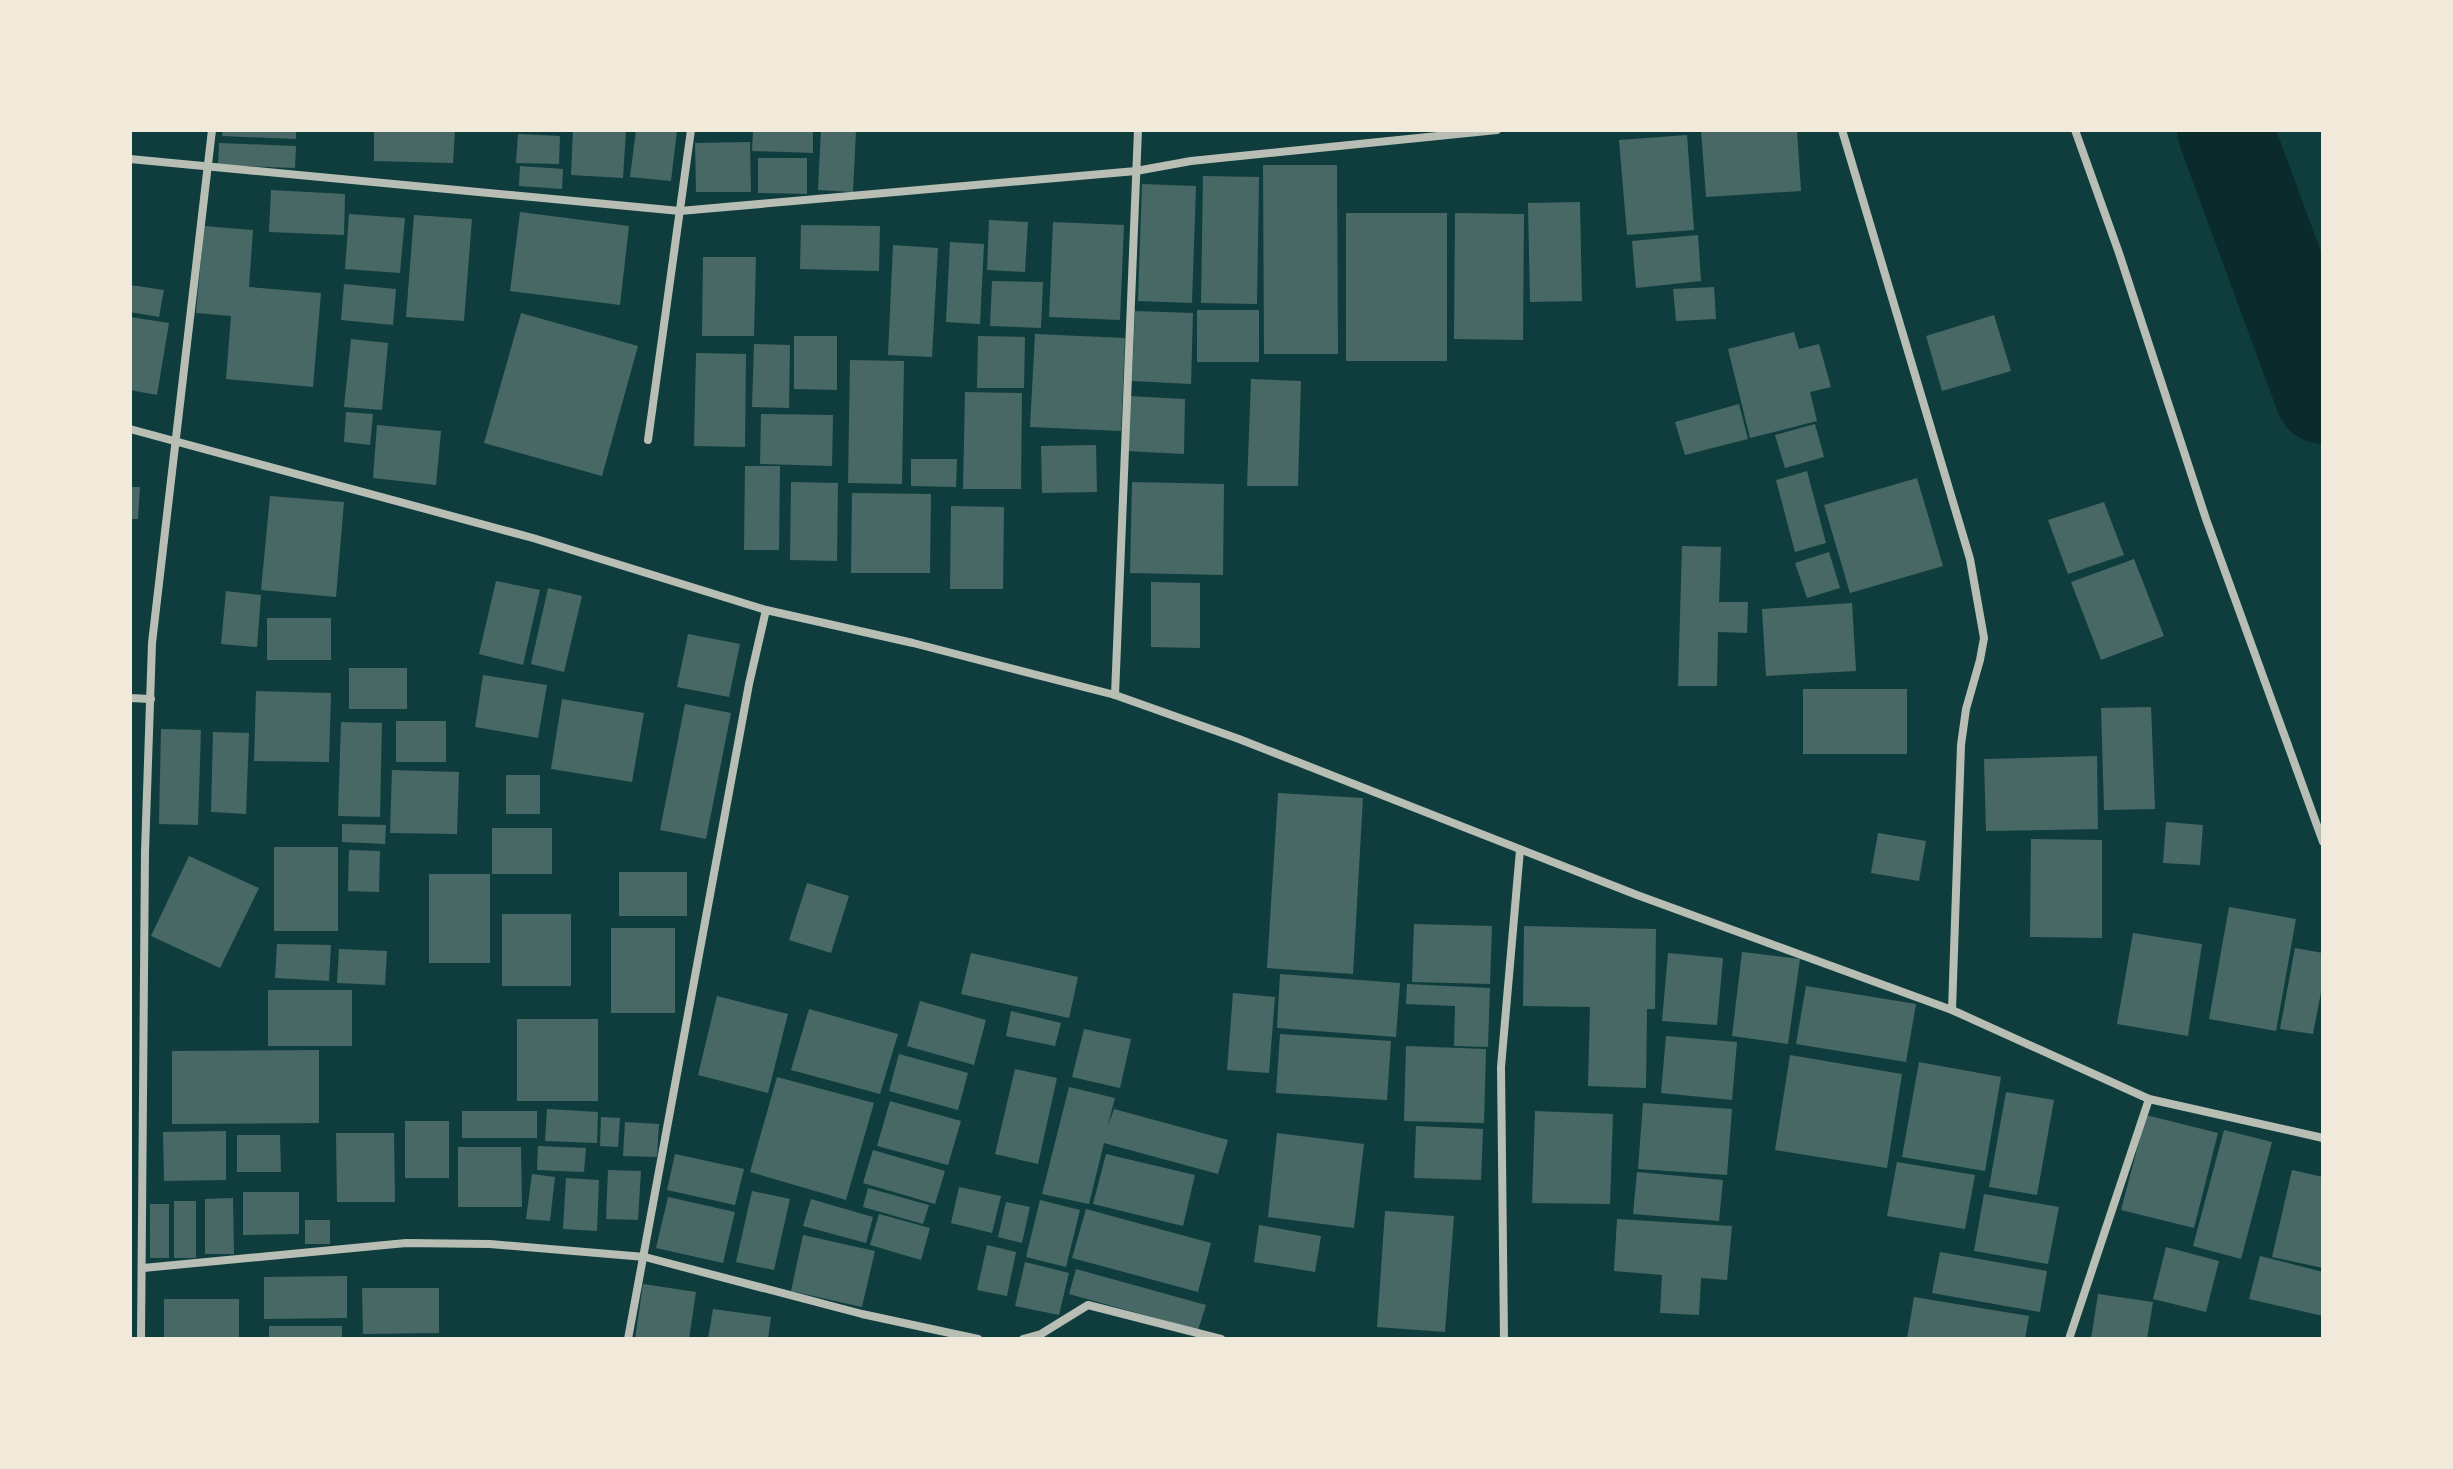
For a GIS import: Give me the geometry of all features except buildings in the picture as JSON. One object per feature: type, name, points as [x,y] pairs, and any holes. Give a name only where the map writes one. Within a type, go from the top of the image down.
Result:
[{"type":"street","points":[[141,1339],[145,852],[152,643],[212,130]]},
{"type":"street","points":[[648,440],[691,130]]},
{"type":"street","points":[[1115,695],[1138,130]]},
{"type":"street","points":[[130,159],[680,211],[1136,171],[1191,161],[1497,130]]},
{"type":"street","points":[[1842,130],[1970,559],[1983,627],[1983,648],[1966,709],[1961,745],[1952,1010]]},
{"type":"street","points":[[2075,130],[2119,253],[2206,519],[2323,842]]},
{"type":"street","points":[[130,429],[533,538],[766,610],[913,643],[1115,695],[1239,739],[1520,850],[1952,1010],[2149,1099],[2323,1138]]},
{"type":"street","points":[[628,1339],[746,700],[766,610]]},
{"type":"street","points":[[130,698],[151,699]]},
{"type":"street","points":[[1504,1339],[1501,1067],[1520,850]]},
{"type":"street","points":[[130,1015],[143,1015]]},
{"type":"street","points":[[2069,1339],[2149,1099]]},
{"type":"street","points":[[143,1268],[406,1243],[490,1244],[645,1257],[862,1314],[978,1339]]},
{"type":"street","points":[[1023,1339],[1041,1334],[1088,1305],[1221,1339]]},
{"type":"waterway","points":[[2225,130],[2323,396]]}]
